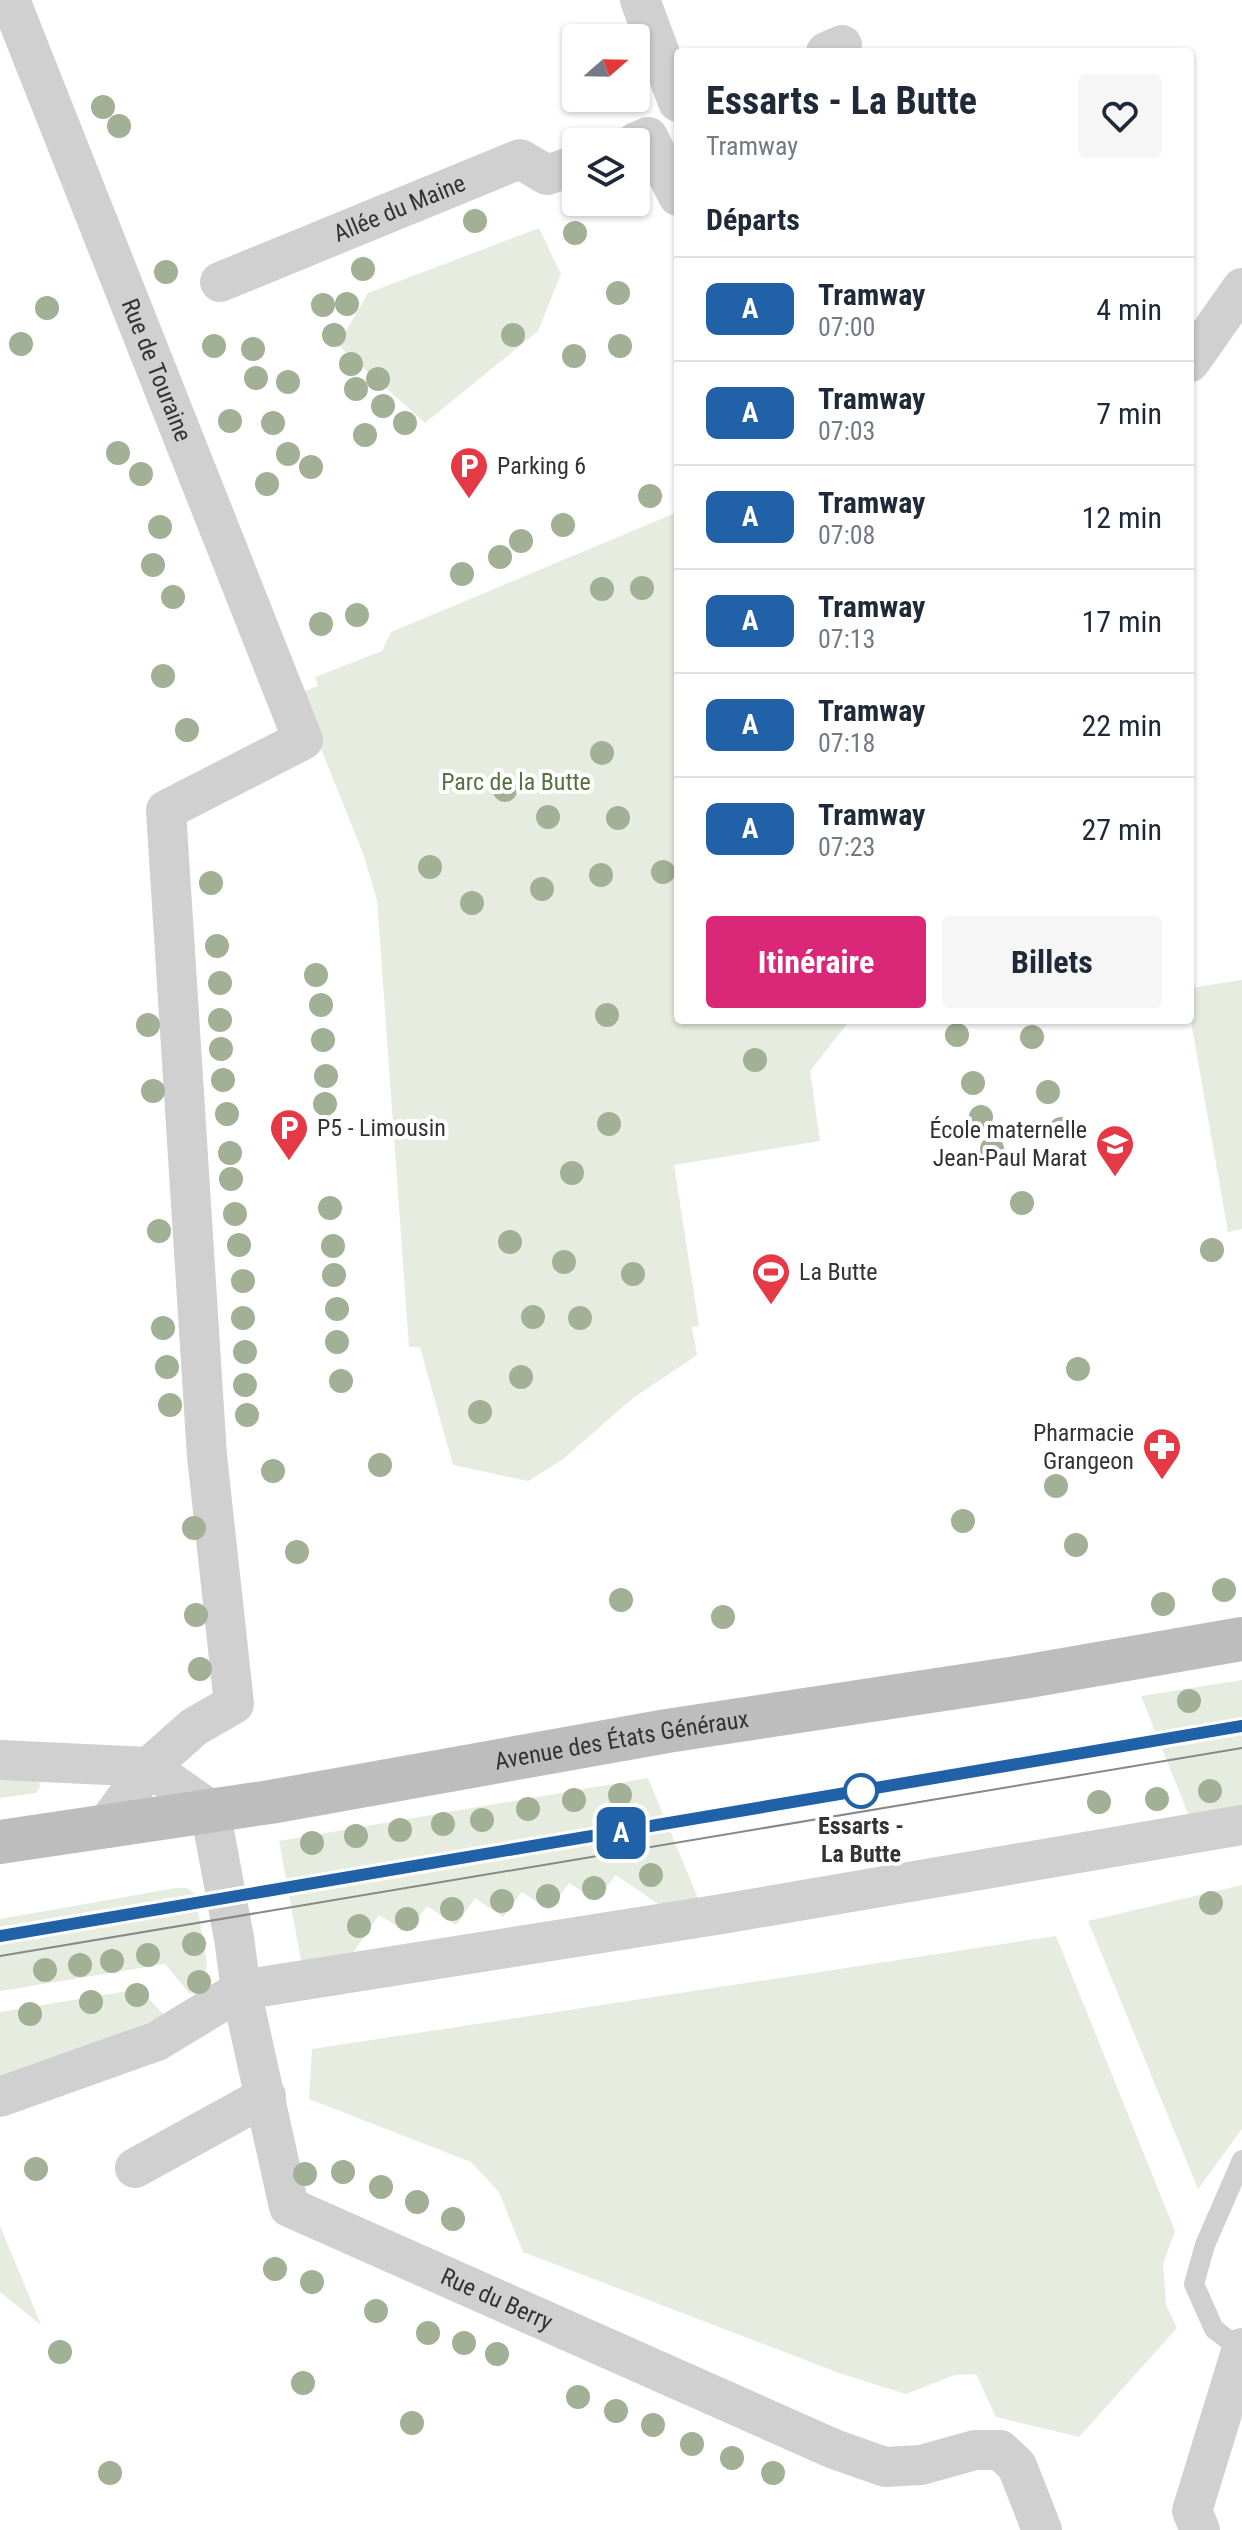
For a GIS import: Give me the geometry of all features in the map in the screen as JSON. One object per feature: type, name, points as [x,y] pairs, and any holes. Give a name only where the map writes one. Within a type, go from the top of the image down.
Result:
[{"type":"main road","name":"Avenue des États Généraux","points":[[0,1842],[270,1802],[667,1731],[1023,1677],[1242,1639]]},
{"type":"street","name":"Rue de Touraine","points":[[10,0],[303,740],[166,810],[207,1456],[234,1704],[194,1727],[149,1767]]},
{"type":"street","points":[[640,0],[674,91]]},
{"type":"street","points":[[654,133],[674,186]]},
{"type":"street","name":"Allée du Maine","points":[[220,282],[520,159],[547,175],[562,170]]},
{"type":"street","points":[[1194,356],[1242,288]]},
{"type":"street","points":[[0,1760],[149,1767],[210,1810]]},
{"type":"street","points":[[105,1827],[149,1767]]},
{"type":"street","name":"Rue du Berry","points":[[210,1810],[241,1990],[289,2207],[834,2449],[885,2467],[921,2465],[975,2450],[1000,2450],[1017,2466],[1042,2530]]},
{"type":"street","points":[[0,2097],[157,2041],[241,1990],[722,1914],[1242,1825]]},
{"type":"street","points":[[135,2168],[266,2096]]},
{"type":"street","points":[[1200,2530],[1192,2511],[1241,2349]]},
{"type":"lane","points":[[1241,2349],[1214,2329],[1194,2284],[1205,2245],[1242,2160]]},
{"type":"green space","points":[[539,228],[561,274],[538,331],[425,423],[338,345],[368,293]]},
{"type":"green space","name":"Parc de la Butte","points":[[674,514],[674,1024],[847,1024],[810,1071],[820,1141],[674,1165],[699,1326],[692,1327],[697,1355],[633,1398],[562,1460],[528,1481],[453,1465],[420,1347],[409,1347],[377,900],[364,856],[307,714],[303,692],[318,686],[315,677],[382,651],[391,632]]},
{"type":"green space","points":[[1242,980],[1242,1229],[1228,1232],[1191,1024],[1194,1024],[1194,987]]},
{"type":"green space","points":[[1242,1680],[1242,1813],[1191,1821],[1141,1696]]},
{"type":"green space","points":[[0,1778],[39,1781],[40,1787],[36,1793],[0,1798]]},
{"type":"green space","points":[[648,1778],[701,1905],[667,1910],[616,1875],[596,1900],[569,1883],[549,1910],[522,1892],[503,1917],[475,1898],[456,1925],[427,1906],[407,1932],[379,1915],[345,1964],[303,1971],[279,1841]]},
{"type":"green space","points":[[1242,1885],[1242,2129],[1198,2189],[1088,1921]]},
{"type":"green space","points":[[187,1888],[195,1894],[207,1963],[205,1978],[190,1994],[165,1964],[0,1991],[0,1919]]},
{"type":"green space","points":[[1056,1936],[1175,2231],[1163,2264],[1166,2305],[1177,2328],[1079,2437],[996,2417],[976,2374],[955,2375],[906,2394],[842,2374],[523,2252],[499,2192],[471,2162],[309,2099],[312,2049]]},
{"type":"green space","points":[[140,1989],[165,2016],[0,2080],[0,2012]]},
{"type":"green space","points":[[1,2228],[41,2325],[0,2292]]},
{"type":"tram line","name":"A","points":[[0,1936],[1242,1726]]},
{"type":"tram line","points":[[0,1936],[1242,1727]]},
{"type":"tram line","points":[[0,1956],[1242,1748]]},
{"type":"place","name":"Parking 6","points":[[469,500]]},
{"type":"place","name":"P5 - Limousin","points":[[289,1162]]},
{"type":"place","name":"École maternelle Jean-Paul Marat","points":[[1115,1178]]},
{"type":"place","name":"La Butte","points":[[771,1306]]},
{"type":"place","name":"Pharmacie Grangeon","points":[[1162,1481]]},
{"type":"place","name":"Essarts - La Butte","points":[[861,1791]]}]
